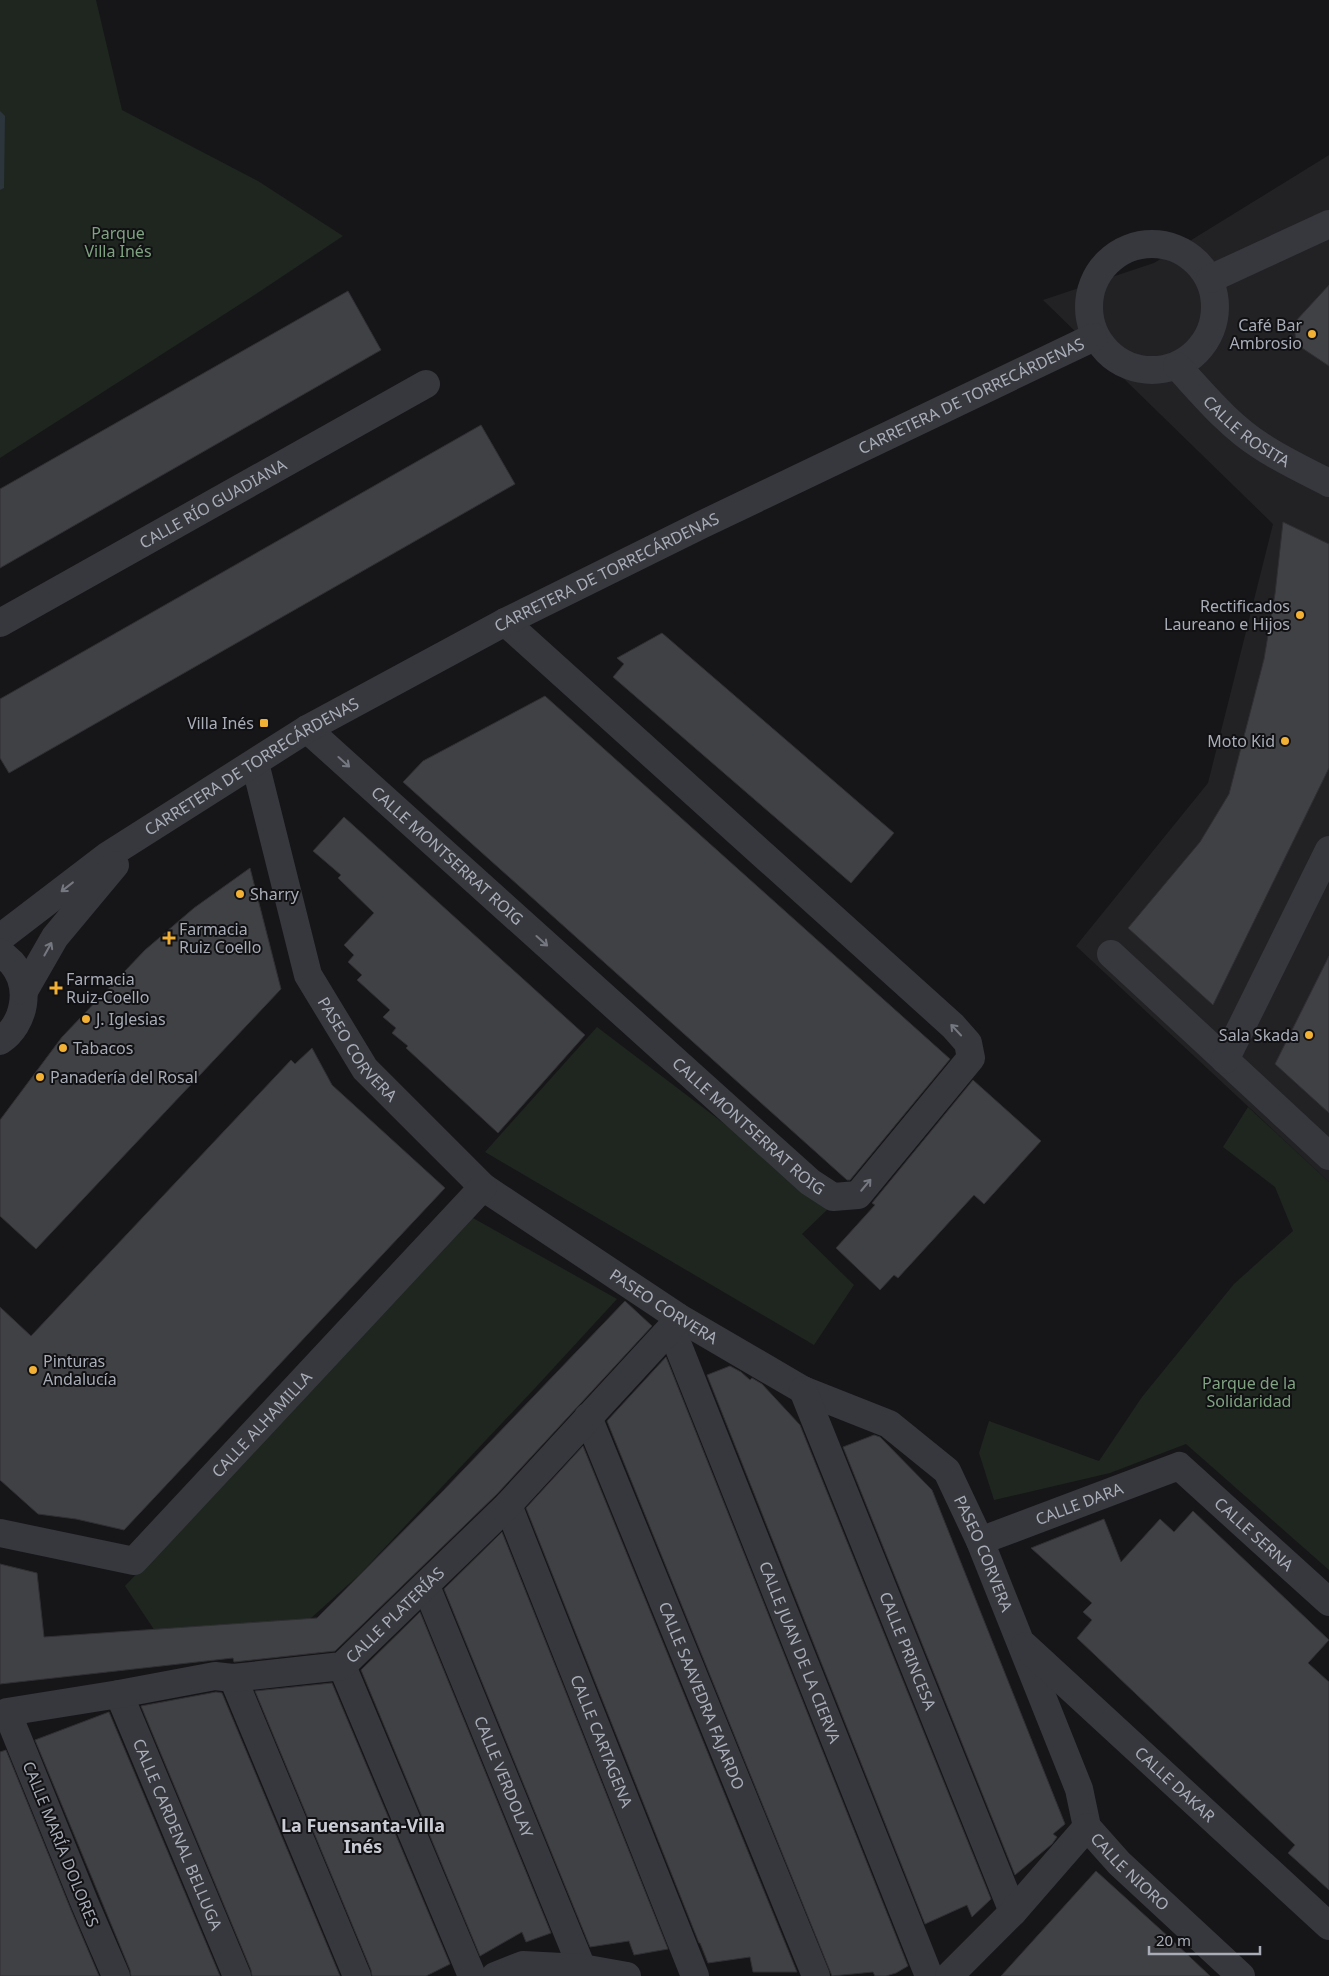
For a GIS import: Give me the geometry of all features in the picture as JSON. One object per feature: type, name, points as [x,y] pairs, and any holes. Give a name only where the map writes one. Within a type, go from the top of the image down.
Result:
[{"type":"street","points":[[1210,279],[1329,224]]},
{"type":"street","points":[[1159,244],[1180,249],[1197,262],[1210,279],[1216,299],[1215,320],[1208,339],[1195,355],[1177,366],[1157,370],[1136,369],[1117,360],[1094,337],[1089,306],[1092,285],[1103,266],[1118,253],[1138,245],[1159,244]]},
{"type":"street","name":"CARRETERA DE TORRECÁRDENAS","points":[[0,938],[106,856],[308,729],[505,622],[701,525],[1094,337]]},
{"type":"street","name":"CALLE ROSITA","points":[[1177,366],[1240,431],[1261,447],[1329,483]]},
{"type":"street","name":"CALLE RÍO GUADIANA","points":[[0,623],[426,384]]},
{"type":"street","name":"CALLE MONTSERRAT ROIG","points":[[308,729],[810,1182],[833,1197],[858,1195],[971,1058],[968,1043],[953,1026],[505,622]]},
{"type":"street","name":"PASEO CORVERA","points":[[255,763],[308,974],[365,1069],[483,1187],[675,1322],[803,1390],[889,1424],[947,1471],[980,1541],[1079,1789],[1087,1827]]},
{"type":"street","name":"CARRETERA DE TORRECÁRDENAS","points":[[24,991],[55,937],[113,868],[135,838]]},
{"type":"street","points":[[1225,1060],[1329,850]]},
{"type":"street","points":[[0,952],[12,963],[19,974],[24,991],[24,1007],[18,1022],[0,1041]]},
{"type":"street","points":[[1110,954],[1329,1156]]},
{"type":"street","name":"CALLE ALHAMILLA","points":[[0,1533],[134,1561],[483,1187]]},
{"type":"street","name":"CALLE PLATERÍAS","points":[[7,1712],[215,1676],[232,1678],[342,1666],[508,1505],[675,1322]]},
{"type":"street","name":"CALLE JUAN DE LA CIERVA","points":[[675,1322],[929,1976]]},
{"type":"street","name":"CALLE PRINCESA","points":[[803,1390],[1013,1912]]},
{"type":"street","name":"CALLE SAAVEDRA FAJARDO","points":[[588,1417],[816,1976]]},
{"type":"street","name":"CALLE DARA","points":[[980,1541],[1179,1466]]},
{"type":"street","name":"CALLE SERNA","points":[[1179,1466],[1329,1602]]},
{"type":"street","name":"CALLE CARTAGENA","points":[[508,1505],[695,1976]]},
{"type":"street","name":"CALLE VERDOLAY","points":[[426,1586],[582,1968]]},
{"type":"street","name":"CALLE DAKAR","points":[[1020,1642],[1329,1926]]},
{"type":"street","points":[[342,1666],[472,1976]]},
{"type":"street","points":[[232,1678],[356,1976]]},
{"type":"street","name":"CALLE CARDENAL BELLUGA","points":[[119,1694],[237,1976]]},
{"type":"street","name":"CALLE MARÍA DOLORES","points":[[7,1712],[116,1976]]},
{"type":"street","points":[[949,1976],[1013,1912],[1087,1827]]},
{"type":"street","name":"CALLE NIORO","points":[[1087,1827],[1119,1863],[1240,1976]]},
{"type":"street","points":[[495,1976],[523,1965],[582,1968],[627,1976]]},
{"type":"shaded area","points":[[0,111],[5,116],[4,188],[0,190]]},
{"type":"shaded area","points":[[1329,155],[1329,1182],[1076,946],[1208,783],[1273,524],[1043,300],[1154,263]]},
{"type":"green space","name":"Parque Villa Inés","points":[[0,0],[96,0],[122,110],[258,181],[343,236],[0,458]]},
{"type":"green space","points":[[597,1027],[730,1128],[828,1209],[802,1234],[854,1285],[814,1345],[485,1152]]},
{"type":"green space","name":"Parque de la Solidaridad","points":[[1248,1107],[1329,1182],[1329,1570],[1186,1444],[1110,1473],[994,1500],[979,1453],[989,1421],[1099,1461],[1142,1397],[1234,1284],[1293,1231],[1275,1187],[1223,1147]]},
{"type":"green space","points":[[473,1218],[617,1299],[359,1575],[310,1619],[157,1634],[125,1586]]},
{"type":"building","name":"Café Bar Ambrosio","points":[[1329,285],[1329,366],[1296,344],[1294,323]]},
{"type":"building","points":[[348,291],[381,350],[0,568],[0,489]]},
{"type":"building","points":[[481,425],[515,484],[9,773],[0,758],[0,699]]},
{"type":"building","points":[[1283,522],[1329,544],[1329,768],[1213,1005],[1128,928],[1200,842],[1229,794],[1264,659],[1275,594]]},
{"type":"building","points":[[662,633],[894,833],[851,883],[613,677],[624,664],[617,658]]},
{"type":"building","points":[[545,696],[950,1059],[850,1180],[847,1180],[403,782],[423,761]]},
{"type":"building","points":[[344,817],[585,1035],[498,1133],[406,1048],[408,1046],[392,1033],[396,1028],[383,1017],[390,1010],[357,980],[362,975],[348,962],[354,955],[344,945],[374,913],[338,878],[341,875],[313,851]]},
{"type":"building","points":[[250,868],[281,989],[36,1249],[0,1216],[0,1120],[62,1037],[145,950],[194,908]]},
{"type":"building","name":"Sala Skada","points":[[1329,956],[1329,1113],[1275,1064]]},
{"type":"building","points":[[312,1048],[332,1085],[445,1188],[124,1530],[76,1519],[38,1514],[0,1480],[0,1307],[31,1336],[291,1060],[295,1064]]},
{"type":"building","points":[[973,1080],[1041,1141],[984,1204],[974,1195],[898,1278],[894,1275],[880,1290],[836,1248],[875,1205],[872,1203]]},
{"type":"building","points":[[625,1301],[652,1326],[497,1494],[335,1651],[234,1662],[233,1658],[0,1684],[0,1564],[37,1573],[44,1637],[317,1618],[441,1493]]},
{"type":"building","points":[[666,1357],[908,1966],[896,1973],[886,1976],[875,1976],[873,1972],[832,1976],[607,1421]]},
{"type":"building","points":[[730,1366],[750,1380],[752,1378],[762,1384],[800,1425],[991,1899],[972,1917],[967,1905],[925,1924],[707,1375]]},
{"type":"building","points":[[874,1435],[880,1437],[932,1490],[1065,1824],[1053,1834],[1057,1837],[1052,1844],[1015,1875],[843,1447]]},
{"type":"building","points":[[583,1446],[797,1972],[753,1972],[750,1957],[708,1963],[699,1943],[526,1508]]},
{"type":"building","points":[[1193,1511],[1329,1640],[1308,1663],[1329,1682],[1329,1890],[1288,1853],[1295,1845],[1077,1638],[1092,1620],[1083,1612],[1092,1603],[1031,1548],[1104,1519],[1121,1562],[1160,1519],[1174,1532]]},
{"type":"building","points":[[502,1532],[668,1949],[634,1955],[629,1941],[590,1947],[444,1589]]},
{"type":"building","points":[[420,1612],[551,1933],[526,1942],[522,1932],[480,1956],[361,1670]]},
{"type":"building","points":[[332,1683],[450,1964],[426,1976],[372,1976],[255,1691]]},
{"type":"building","points":[[216,1692],[222,1693],[340,1976],[252,1976],[141,1706]]},
{"type":"building","points":[[109,1712],[220,1976],[131,1976],[35,1740]]},
{"type":"building","points":[[6,1750],[99,1976],[0,1976],[0,1752]]},
{"type":"building","points":[[1096,1871],[1171,1939],[1210,1976],[1001,1976]]},
{"type":"place","name":"Café Bar Ambrosio","points":[[1312,334]]},
{"type":"place","name":"Rectificados Laureano e Hijos","points":[[1300,615]]},
{"type":"place","name":"Villa Inés","points":[[264,723]]},
{"type":"place","name":"Moto Kid","points":[[1285,741]]},
{"type":"place","name":"Sharry","points":[[240,894]]},
{"type":"place","name":"Farmacia Ruiz Coello","points":[[169,938]]},
{"type":"place","name":"Farmacia Ruiz-Coello","points":[[56,988]]},
{"type":"place","name":"J. Iglesias","points":[[86,1019]]},
{"type":"place","name":"Sala Skada","points":[[1309,1035]]},
{"type":"place","name":"Tabacos","points":[[63,1048]]},
{"type":"place","name":"Panadería del Rosal","points":[[40,1077]]},
{"type":"place","name":"Pinturas Andalucía","points":[[33,1370]]},
{"type":"district","name":"La Fuensanta-Villa Inés","points":[[363,1835]]}]
